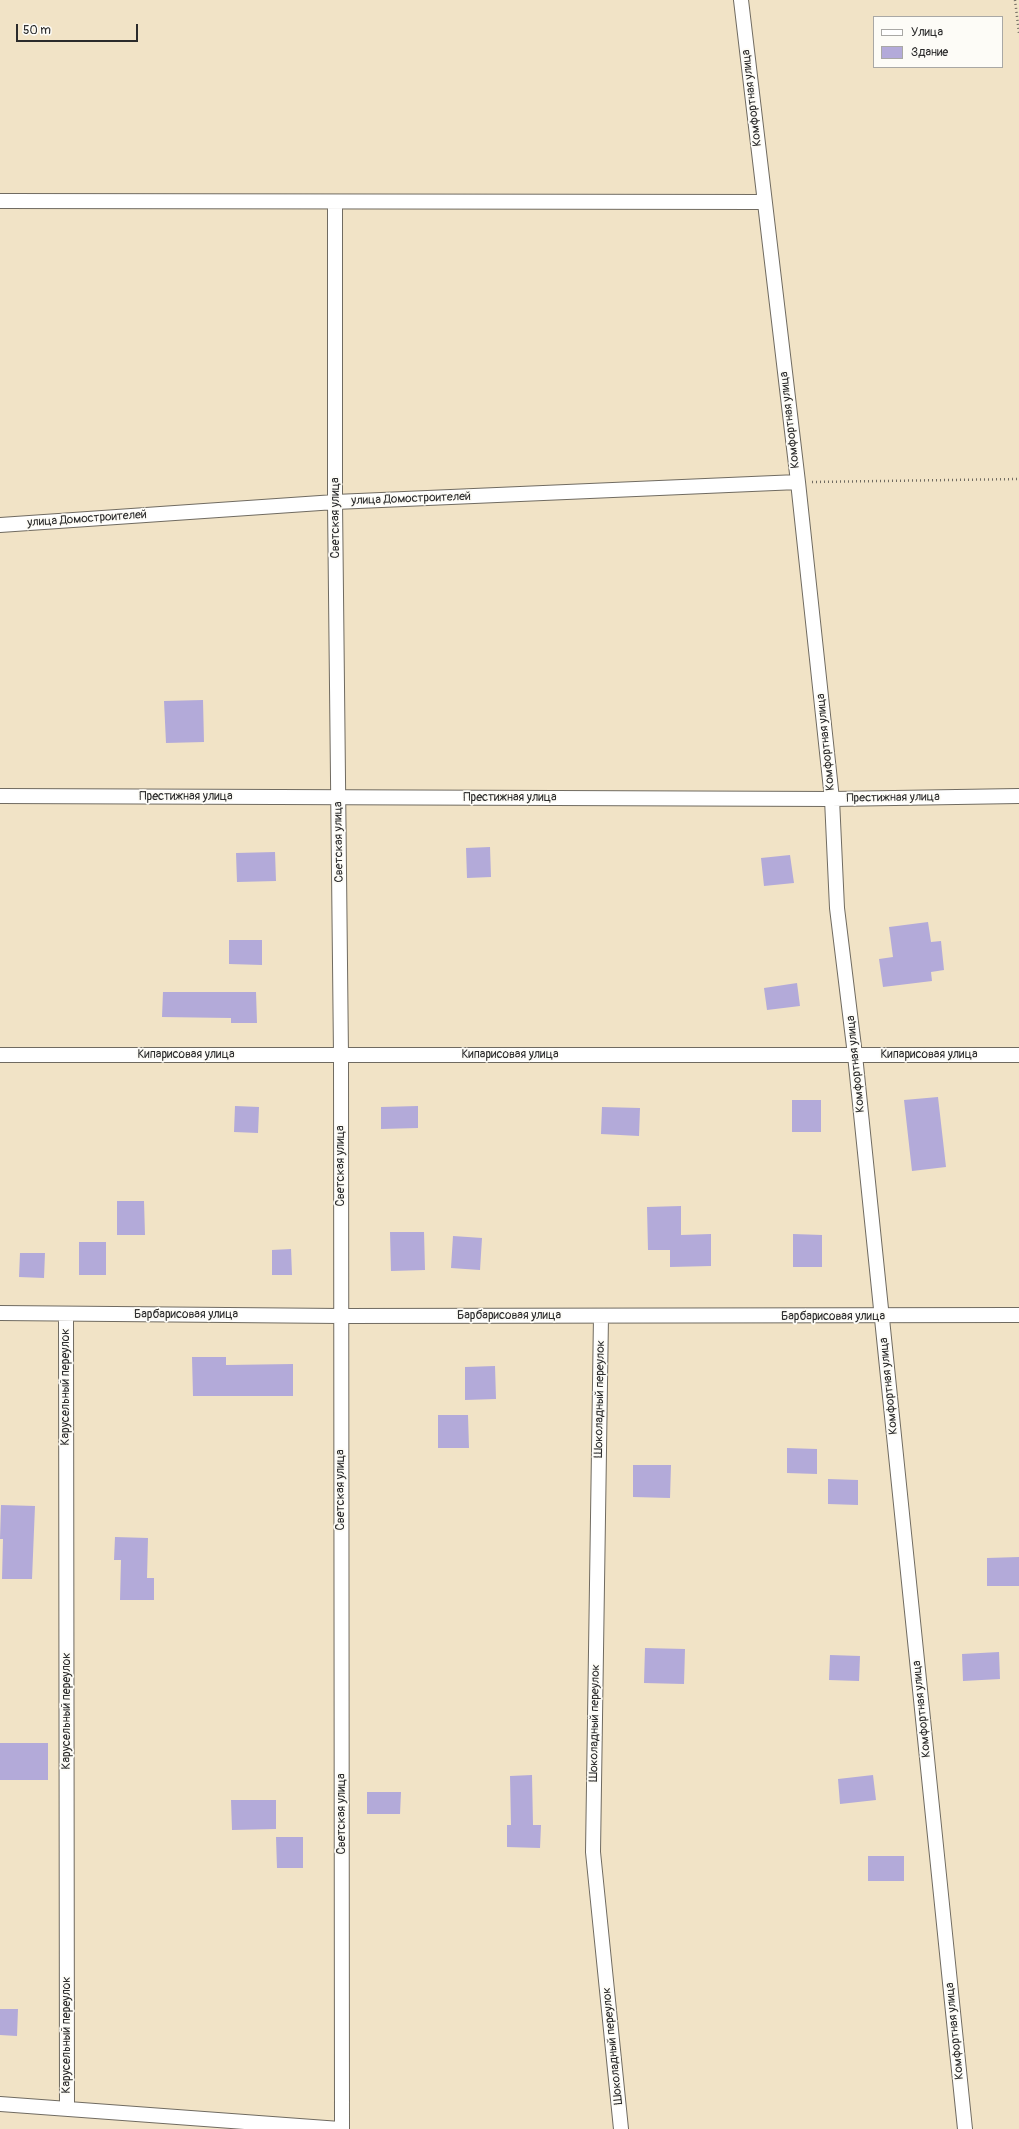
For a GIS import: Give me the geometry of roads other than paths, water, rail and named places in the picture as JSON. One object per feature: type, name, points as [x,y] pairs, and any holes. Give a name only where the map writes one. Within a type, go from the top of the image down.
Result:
[{"type":"street","name":"Комфортная улица","points":[[741,0],[798,482],[832,799],[837,908],[855,1055],[965,2129]]},
{"type":"street","points":[[0,201],[764,202]]},
{"type":"street","name":"Светская улица","points":[[335,202],[335,502],[341,1055],[341,2129]]},
{"type":"street","name":"улица Домостроителей","points":[[0,525],[335,502],[798,482]]},
{"type":"street","name":"Престижная улица","points":[[0,796],[832,799],[1019,796]]},
{"type":"street","name":"Кипарисовая улица","points":[[0,1055],[1019,1055]]},
{"type":"street","name":"Барбарисовая улица","points":[[0,1313],[341,1316],[882,1317],[1019,1315]]},
{"type":"street","name":"Карусельный переулок","points":[[66,1314],[67,2109]]},
{"type":"street","name":"Шоколадный переулок","points":[[601,1316],[594,1852],[621,2129]]},
{"type":"street","points":[[0,2104],[341,2129]]}]
